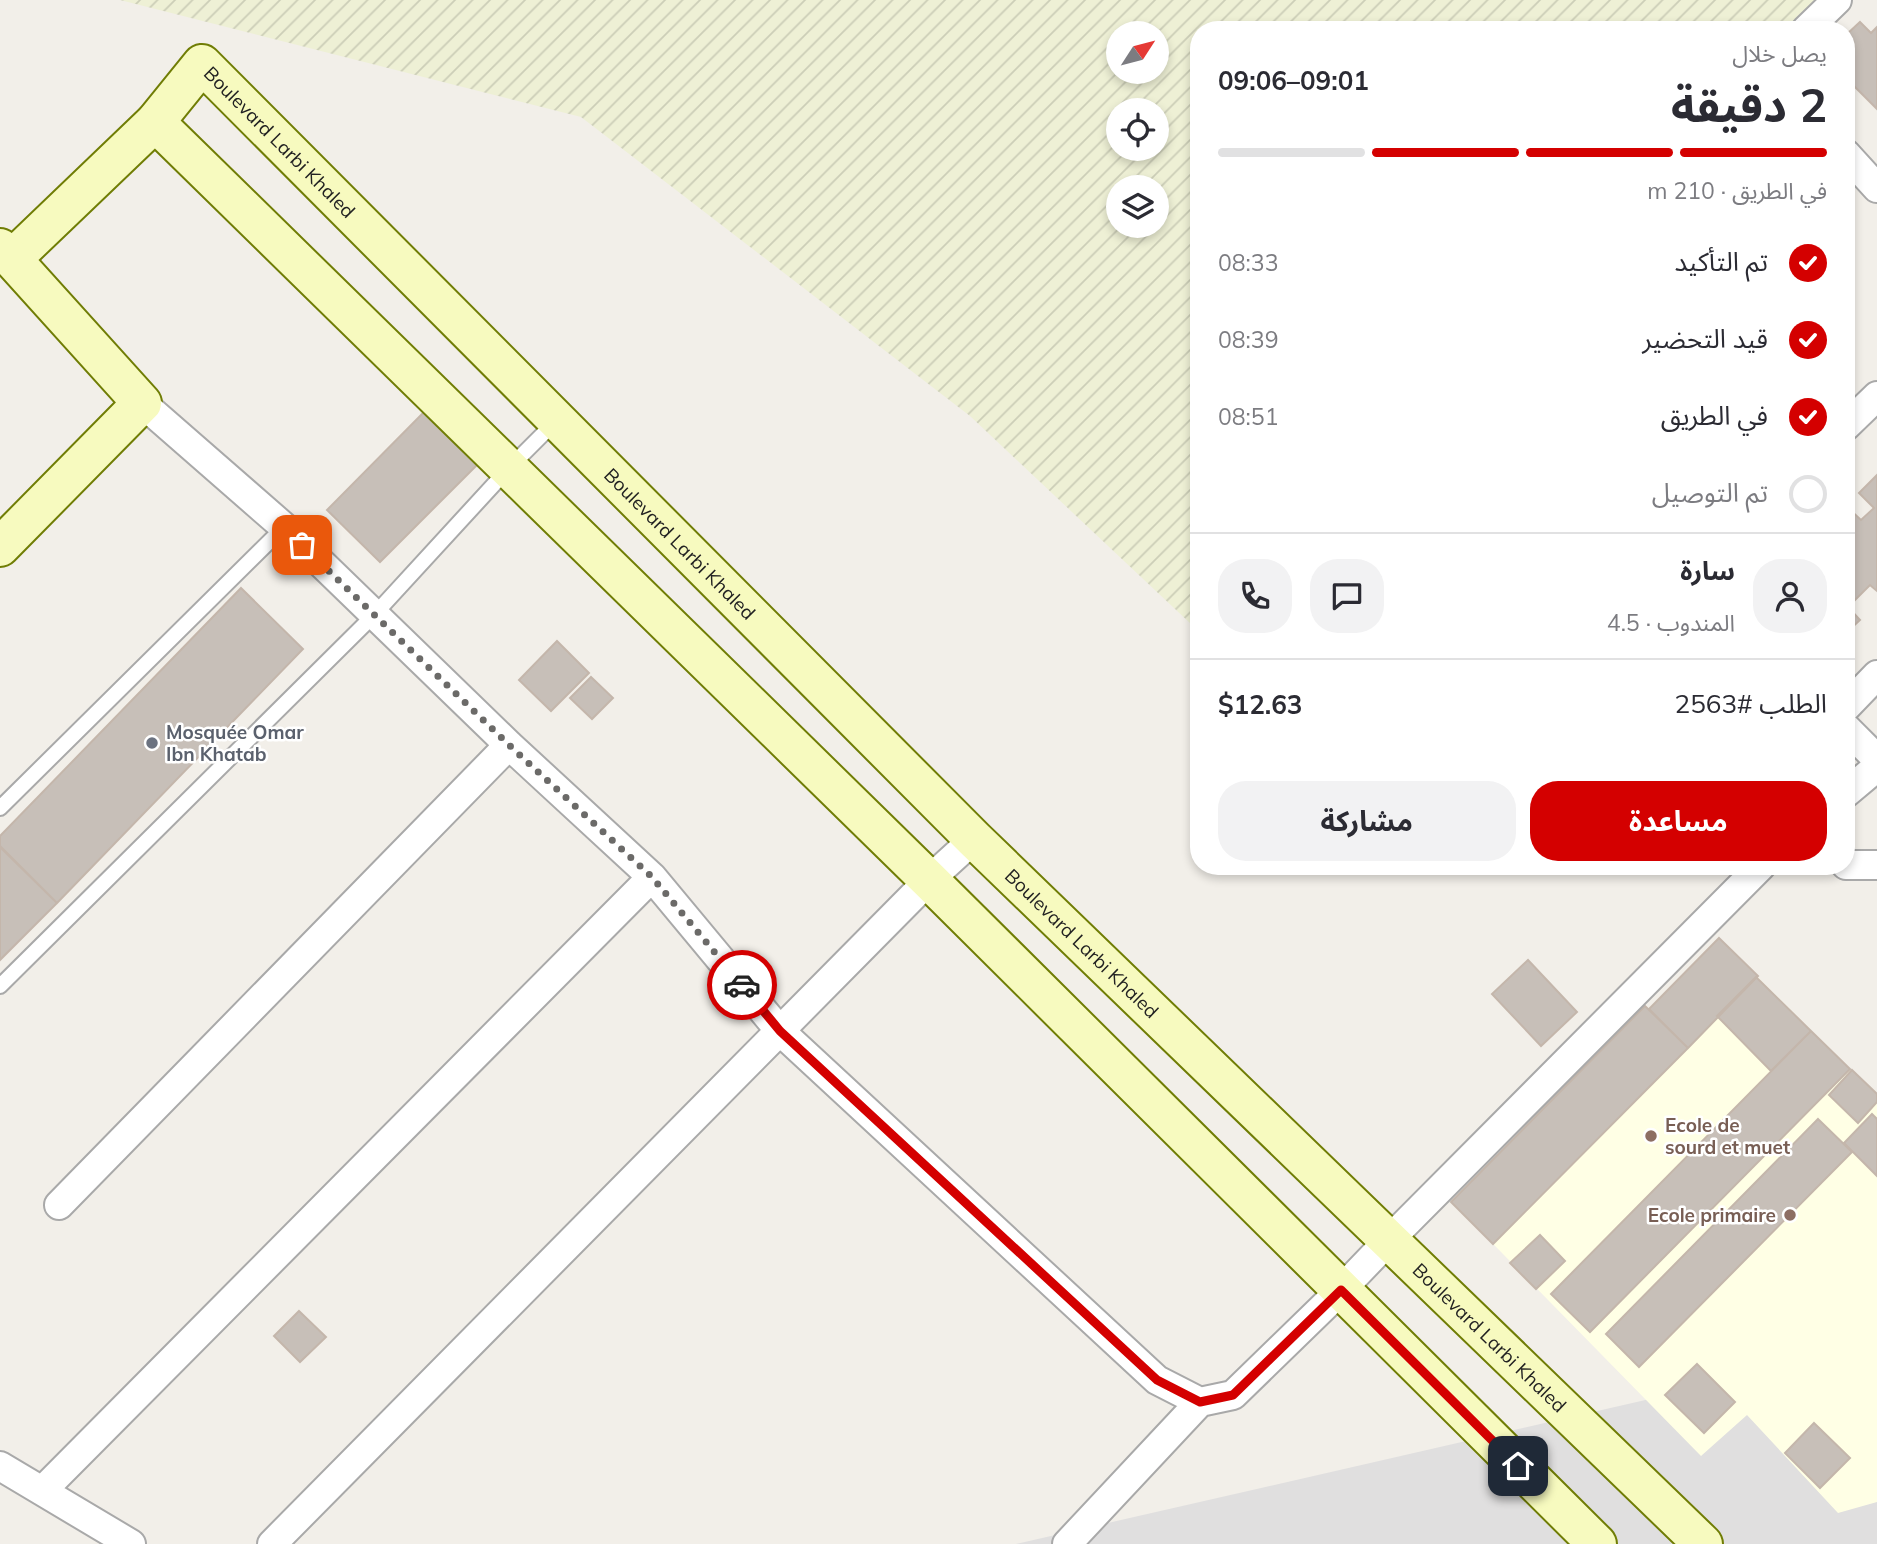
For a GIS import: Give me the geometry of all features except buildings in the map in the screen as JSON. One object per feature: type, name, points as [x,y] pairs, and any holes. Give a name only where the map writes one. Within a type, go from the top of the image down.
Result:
[{"type":"main road","name":"Boulevard Larbi Khaled","points":[[155,122],[202,64],[974,839],[1703,1544]]},
{"type":"main road","points":[[0,547],[142,403],[4,260],[155,122],[929,880],[1597,1544]]},
{"type":"street","points":[[1815,21],[1837,0]]},
{"type":"street","points":[[1855,165],[1877,188]]},
{"type":"street","points":[[1855,417],[1877,396]]},
{"type":"street","points":[[142,403],[284,527],[509,745],[652,877],[780,1031],[1157,1380],[1200,1402]]},
{"type":"street","points":[[1855,698],[1877,675]]},
{"type":"street","points":[[1855,737],[1877,759]]},
{"type":"street","points":[[59,1205],[509,745]]},
{"type":"street","points":[[1855,785],[1877,767]]},
{"type":"street","points":[[272,1544],[929,880],[974,839]]},
{"type":"street","points":[[1855,865],[1877,865]]},
{"type":"street","points":[[1067,1544],[1200,1402],[1233,1395],[1341,1290],[1752,875]]},
{"type":"street","points":[[42,1491],[652,877]]},
{"type":"street","points":[[0,1466],[131,1544]]},
{"type":"lane","points":[[0,986],[374,615],[509,468],[558,419]]},
{"type":"lane","points":[[0,807],[284,527]]},
{"type":"shaded area","points":[[120,0],[1817,0],[1795,21],[1190,21],[1190,623],[970,416],[581,117]]},
{"type":"shaded area","points":[[1719,938],[1877,1097],[1877,1502],[1838,1513],[1747,1415],[1701,1456],[1453,1203]]},
{"type":"shaded area","points":[[1877,1347],[1877,1544],[1016,1544]]},
{"type":"way so far","points":[[302,545],[509,745],[652,877],[742,985]]},
{"type":"place","name":"Mosquée Omar Ibn Khatab","points":[[152,743]]},
{"type":"place","name":"Ecole de sourd et muet","points":[[1651,1136]]},
{"type":"place","name":"Ecole primaire","points":[[1790,1215]]},
{"type":"route","points":[[742,985],[780,1031],[1157,1380],[1200,1402],[1233,1395],[1341,1290],[1518,1466]]}]
